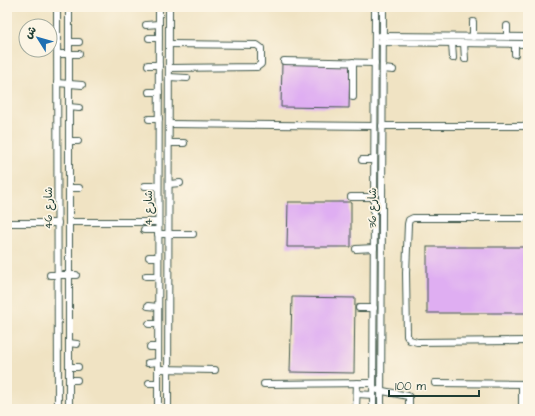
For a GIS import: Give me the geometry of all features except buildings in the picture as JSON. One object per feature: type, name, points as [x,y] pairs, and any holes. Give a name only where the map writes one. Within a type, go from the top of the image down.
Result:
[{"type":"lane","name":"شارع 46","points":[[58,7],[58,18]]},
{"type":"lane","name":"شارع 46","points":[[69,7],[69,406]]},
{"type":"lane","name":"شارع 4","points":[[158,409],[159,7]]},
{"type":"lane","name":"شارع 4","points":[[168,409],[169,7]]},
{"type":"lane","name":"شارع 36","points":[[373,409],[375,7]]},
{"type":"lane","name":"شارع 36","points":[[381,409],[383,7]]},
{"type":"lane","points":[[473,22],[473,37]]},
{"type":"lane","points":[[146,25],[159,24]]},
{"type":"lane","points":[[506,26],[507,37]]},
{"type":"lane","points":[[375,39],[473,37],[481,40],[526,44],[523,51]]},
{"type":"lane","points":[[383,39],[464,43],[507,37],[528,37]]},
{"type":"lane","points":[[149,38],[159,38]]},
{"type":"lane","points":[[69,42],[79,42]]},
{"type":"lane","points":[[452,43],[453,58]]},
{"type":"lane","points":[[464,43],[465,59]]},
{"type":"lane","points":[[169,44],[257,45],[261,48],[260,64],[257,66],[169,68]]},
{"type":"lane","points":[[515,44],[515,54]]},
{"type":"lane","points":[[58,54],[78,54]]},
{"type":"lane","name":"شارع 46","points":[[56,58],[55,72],[58,84],[55,98],[54,127],[55,170],[58,178],[55,205],[58,222],[55,241],[55,256],[58,275],[58,312],[56,336],[58,356],[54,391],[58,409]]},
{"type":"lane","points":[[284,61],[375,63]]},
{"type":"lane","points":[[353,97],[354,62]]},
{"type":"lane","points":[[148,65],[159,65]]},
{"type":"lane","points":[[383,69],[393,70]]},
{"type":"lane","points":[[169,77],[187,78]]},
{"type":"lane","points":[[58,84],[82,85]]},
{"type":"lane","points":[[148,92],[159,92]]},
{"type":"lane","points":[[69,107],[78,108]]},
{"type":"lane","points":[[150,119],[159,119]]},
{"type":"lane","points":[[169,124],[374,126]]},
{"type":"lane","points":[[382,126],[528,126]]},
{"type":"lane","points":[[69,141],[78,141]]},
{"type":"lane","points":[[169,143],[184,142]]},
{"type":"lane","points":[[158,150],[169,150]]},
{"type":"lane","points":[[362,160],[374,160]]},
{"type":"lane","points":[[69,163],[76,164]]},
{"type":"lane","points":[[58,178],[69,177]]},
{"type":"lane","points":[[169,184],[180,183]]},
{"type":"lane","points":[[145,186],[158,186]]},
{"type":"lane","points":[[69,188],[79,188]]},
{"type":"lane","points":[[351,197],[374,196]]},
{"type":"lane","points":[[69,208],[77,208]]},
{"type":"lane","points":[[528,218],[413,218],[409,220],[408,224],[406,273],[407,336],[410,340],[417,342],[528,342]]},
{"type":"lane","points":[[7,223],[58,222]]},
{"type":"lane","points":[[69,222],[158,222]]},
{"type":"lane","points":[[69,230],[76,230]]},
{"type":"lane","points":[[144,230],[169,234],[193,234]]},
{"type":"lane","points":[[356,249],[374,248]]},
{"type":"lane","points":[[69,256],[76,256]]},
{"type":"lane","points":[[150,257],[158,257]]},
{"type":"lane","points":[[50,275],[76,275]]},
{"type":"lane","points":[[146,276],[158,276]]},
{"type":"lane","points":[[50,299],[58,299]]},
{"type":"lane","points":[[158,299],[169,299]]},
{"type":"lane","points":[[69,302],[76,302]]},
{"type":"lane","points":[[148,306],[158,306]]},
{"type":"lane","points":[[359,308],[374,308]]},
{"type":"lane","points":[[50,312],[58,312]]},
{"type":"lane","points":[[69,320],[76,320]]},
{"type":"lane","points":[[149,324],[158,324]]},
{"type":"lane","points":[[51,342],[56,336],[77,344]]},
{"type":"lane","points":[[150,347],[158,347]]},
{"type":"lane","points":[[50,356],[58,356]]},
{"type":"lane","points":[[148,363],[168,369],[215,370]]},
{"type":"lane","points":[[69,367],[78,367]]},
{"type":"lane","points":[[69,380],[77,380]]},
{"type":"lane","points":[[149,383],[158,383]]},
{"type":"lane","points":[[356,409],[357,383]]},
{"type":"lane","points":[[264,384],[373,383]]},
{"type":"lane","points":[[435,383],[525,384],[522,409]]},
{"type":"lane","points":[[356,394],[381,390],[408,396],[409,409]]},
{"type":"lane","points":[[69,406],[76,403]]}]
